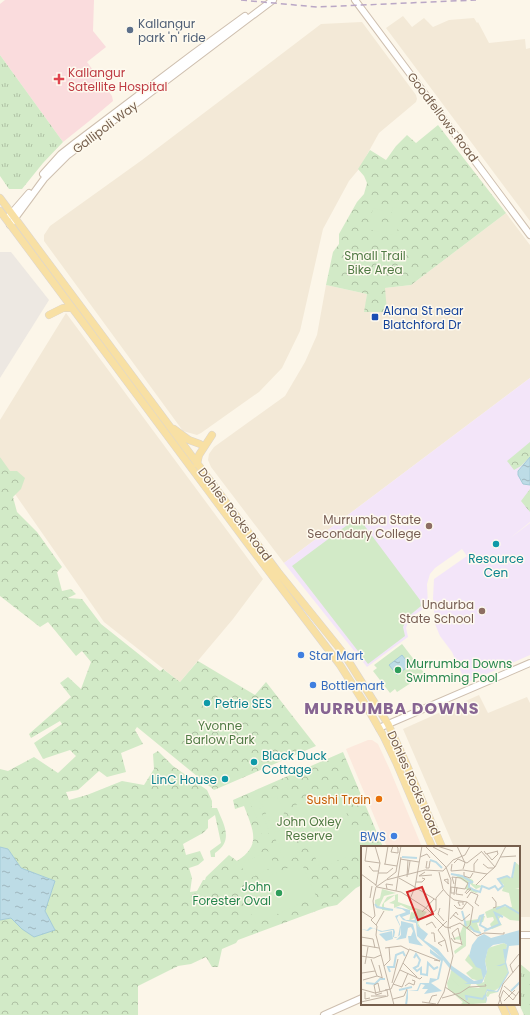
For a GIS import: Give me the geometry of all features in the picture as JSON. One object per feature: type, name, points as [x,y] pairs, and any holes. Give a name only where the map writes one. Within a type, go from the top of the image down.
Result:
[{"type":"main road","name":"Dohles Rocks Road","points":[[0,198],[278,572],[344,654],[388,724],[442,846]]},
{"type":"main road","name":"Dohles Rocks Road","points":[[0,211],[248,544],[319,636],[350,681],[379,728],[396,762],[432,846]]},
{"type":"main road","points":[[49,315],[63,308],[72,308]]},
{"type":"main road","points":[[167,424],[189,440],[200,444]]},
{"type":"main road","points":[[197,464],[199,455],[212,435]]},
{"type":"main road","points":[[501,1005],[506,1015]]},
{"type":"main road","points":[[510,1005],[515,1015]]},
{"type":"street","name":"Gallipoli Way","points":[[8,222],[50,166],[75,143],[267,0]]},
{"type":"street","name":"Gallipoli Way","points":[[13,215],[44,179],[68,155],[273,0]]},
{"type":"street","name":"Goodfellows Road","points":[[355,0],[530,235]]},
{"type":"street","points":[[379,728],[530,663]]},
{"type":"street","points":[[520,936],[530,935]]},
{"type":"street","points":[[324,1015],[361,998]]},
{"type":"shaded area","name":"Kallangur Satellite Hospital","points":[[5,0],[94,0],[93,31],[106,47],[87,62],[112,96],[113,101],[63,142],[0,55],[0,4]]},
{"type":"shaded area","points":[[403,16],[412,27],[424,18],[433,27],[449,20],[474,18],[477,23],[478,22],[489,43],[525,39],[526,49],[530,48],[530,221],[386,28]]},
{"type":"shaded area","points":[[362,22],[416,95],[416,102],[379,133],[359,169],[349,181],[323,229],[300,331],[282,368],[259,392],[201,433],[197,435],[183,431],[44,241],[44,235],[50,226],[142,160],[321,24]]},
{"type":"shaded area","points":[[506,213],[530,245],[530,378],[284,563],[211,467],[208,460],[209,454],[214,447],[285,396],[305,362],[317,335],[326,285],[367,294],[365,312],[385,288],[411,285]]},
{"type":"shaded area","points":[[0,252],[11,252],[49,300],[0,378]]},
{"type":"shaded area","points":[[66,313],[263,579],[233,619],[180,682],[104,622],[15,494],[0,457],[0,420]]},
{"type":"shaded area","name":"Murrumba State Secondary College","points":[[530,378],[530,522],[509,539],[530,523],[530,655],[466,683],[452,652],[440,636],[435,624],[433,598],[434,579],[467,556],[462,549],[435,568],[430,574],[427,584],[428,606],[411,617],[406,628],[408,637],[367,667],[284,563]]},
{"type":"shaded area","points":[[479,695],[488,713],[527,697],[530,703],[530,917],[520,917],[520,846],[454,846],[403,729]]},
{"type":"shaded area","points":[[368,740],[372,740],[378,744],[422,846],[387,846],[346,749]]},
{"type":"green space","points":[[0,55],[63,142],[43,163],[22,189],[9,189],[0,176]]},
{"type":"green space","name":"Small Trail Bike Area","points":[[438,125],[506,213],[411,285],[385,288],[387,312],[364,312],[367,294],[326,285],[333,252],[339,244],[339,234],[357,202],[364,194],[367,183],[364,176],[358,169],[370,150],[386,160],[396,146],[407,135],[416,143]]},
{"type":"green space","points":[[393,207],[403,209],[396,236],[386,233]]},
{"type":"green space","points":[[373,208],[384,211],[379,232],[368,229]]},
{"type":"green space","points":[[530,442],[530,457],[521,466],[514,470],[507,461]]},
{"type":"green space","points":[[0,457],[10,471],[17,471],[25,478],[21,489],[13,497],[17,512],[37,532],[62,567],[57,572],[62,591],[71,589],[76,594],[68,598],[82,599],[101,624],[160,671],[163,669],[180,682],[198,661],[255,695],[266,682],[316,746],[214,790],[137,727],[135,730],[143,744],[121,753],[126,772],[107,777],[99,771],[78,790],[66,792],[69,800],[87,795],[122,781],[144,785],[154,769],[153,754],[158,751],[173,766],[207,790],[212,801],[212,808],[217,808],[226,832],[224,843],[215,853],[215,857],[211,857],[210,851],[221,843],[215,815],[208,820],[208,828],[203,833],[183,844],[186,855],[200,851],[204,860],[198,865],[189,868],[192,878],[190,892],[197,891],[203,880],[205,880],[206,877],[229,855],[237,861],[245,855],[253,843],[252,830],[244,806],[235,809],[233,800],[343,752],[383,846],[361,846],[361,886],[356,888],[337,905],[327,907],[238,940],[236,943],[222,949],[218,967],[212,967],[206,957],[191,964],[178,966],[138,986],[138,1015],[0,1015],[0,920],[11,918],[22,929],[55,930],[45,911],[55,881],[21,868],[8,849],[0,847],[0,769],[8,771],[34,757],[58,773],[76,756],[70,750],[43,759],[34,743],[62,724],[60,721],[31,738],[29,734],[71,697],[60,683],[68,677],[81,689],[91,662],[82,651],[76,656],[48,622],[40,627],[0,596]]},
{"type":"green space","points":[[530,489],[530,512],[521,501]]},
{"type":"green space","points":[[358,517],[420,600],[421,606],[409,616],[403,627],[405,636],[368,664],[292,566]]},
{"type":"green space","name":"Murrumba Downs Swimming Pool","points":[[402,644],[425,674],[397,692],[395,689],[390,693],[373,671],[377,668],[374,665]]},
{"type":"green space","name":"John Oxley Reserve","points":[[336,788],[361,850],[320,868],[293,806]]},
{"type":"green space","points":[[277,796],[288,824],[273,830],[261,802]]},
{"type":"green space","points":[[258,799],[261,805],[259,806],[269,831],[268,834],[264,836],[262,835],[261,828],[250,802]]},
{"type":"green space","points":[[289,827],[300,855],[285,862],[273,833]]},
{"type":"green space","points":[[268,851],[275,866],[248,879],[240,864]]},
{"type":"green space","name":"John Forester Oval","points":[[301,862],[316,896],[256,924],[241,889]]},
{"type":"green space","points":[[520,964],[530,972],[530,1015],[524,1015],[519,1005]]},
{"type":"water","points":[[530,457],[530,485],[523,484],[518,475],[518,471]]},
{"type":"water","points":[[402,655],[410,665],[397,675],[389,665]]},
{"type":"water","points":[[0,847],[8,849],[21,868],[55,881],[45,911],[55,930],[34,937],[22,929],[11,918],[0,920]]},
{"type":"railway","points":[[241,0],[317,7],[476,0]]},
{"type":"place","name":"Kallangur park 'n' ride","points":[[130,30]]},
{"type":"place","name":"Kallangur Satellite Hospital","points":[[59,79]]},
{"type":"place","name":"Alana St near Blatchford Dr","points":[[375,317]]},
{"type":"place","name":"Murrumba State Secondary College","points":[[429,526]]},
{"type":"place","name":"Resource Cen","points":[[496,544]]},
{"type":"place","name":"Undurba State School","points":[[482,611]]},
{"type":"place","name":"Star Mart","points":[[301,655]]},
{"type":"place","name":"Murrumba Downs Swimming Pool","points":[[398,670]]},
{"type":"place","name":"Bottlemart","points":[[313,685]]},
{"type":"place","name":"Petrie SES","points":[[207,703]]},
{"type":"place","name":"Black Duck Cottage","points":[[254,762]]},
{"type":"place","name":"LinC House","points":[[225,779]]},
{"type":"place","name":"Sushi Train","points":[[379,799]]},
{"type":"place","name":"BWS","points":[[394,836]]},
{"type":"place","name":"John Forester Oval","points":[[279,893]]},
{"type":"district","name":"MURRUMBA DOWNS","points":[[392,708]]},
{"type":"park label","name":"Yvonne Barlow Park","points":[[220,732]]}]
